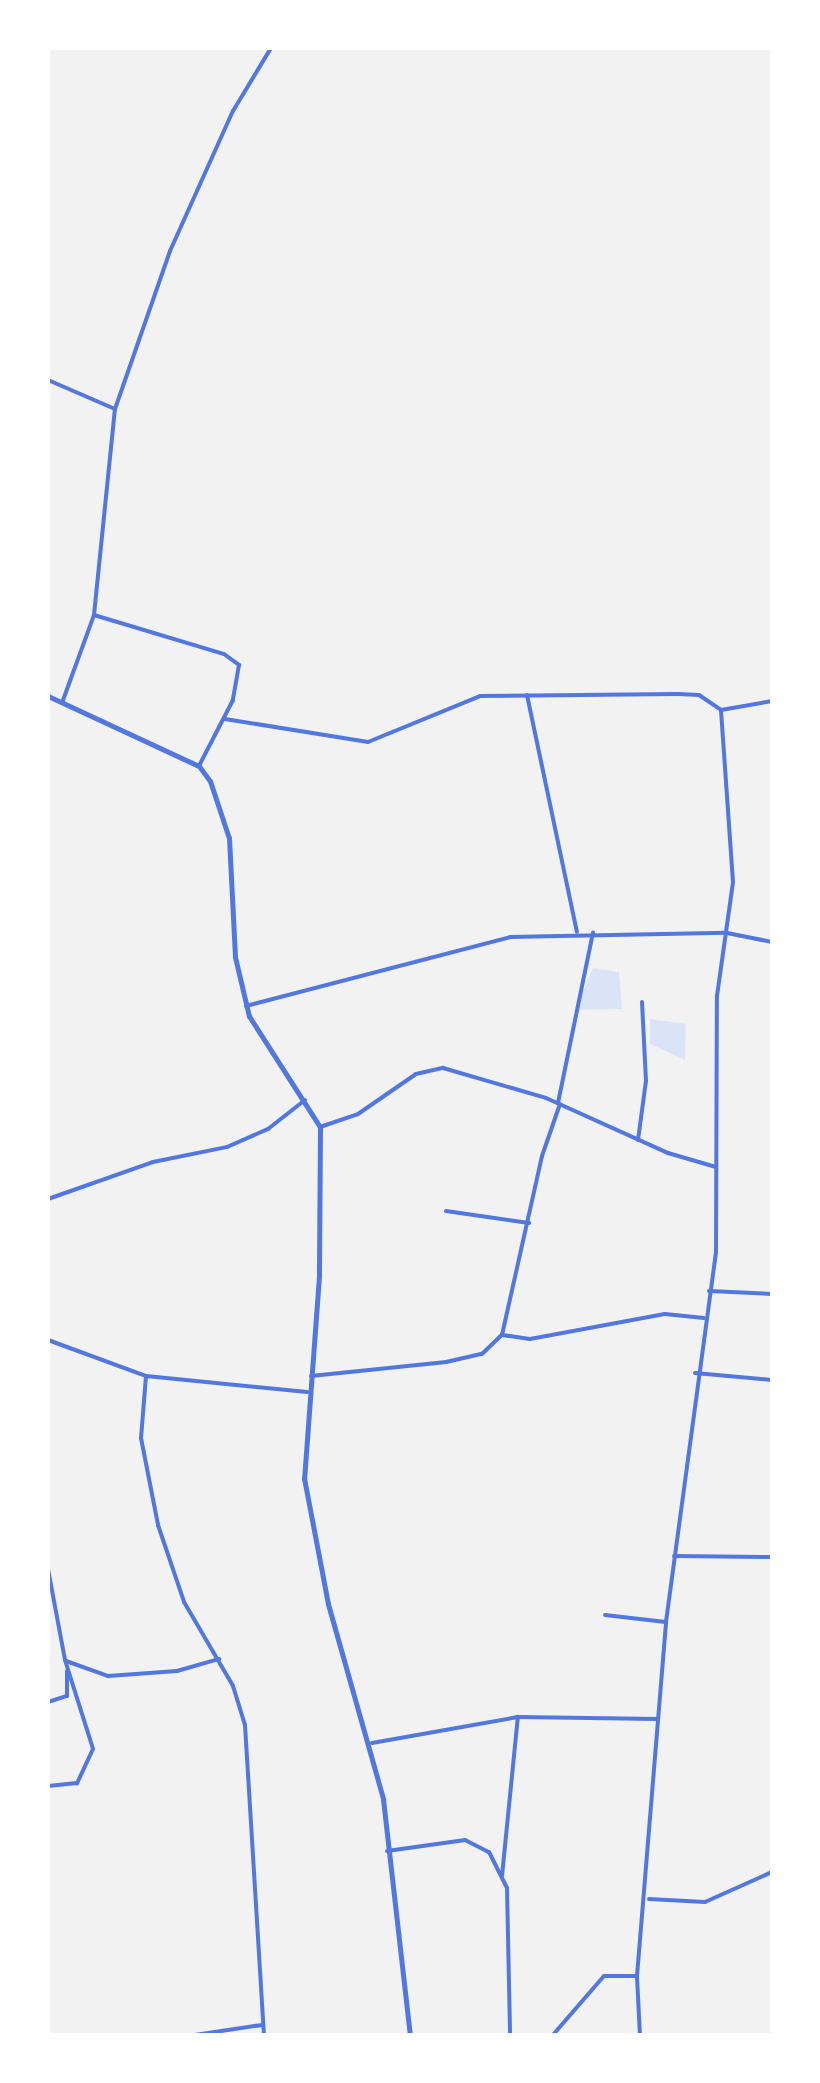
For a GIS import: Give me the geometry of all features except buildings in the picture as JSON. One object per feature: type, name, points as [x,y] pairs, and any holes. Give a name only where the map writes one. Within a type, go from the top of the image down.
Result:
[{"type":"street","points":[[62,703],[94,615],[115,409],[170,250],[233,111],[271,48]]},
{"type":"street","points":[[48,380],[115,409]]},
{"type":"street","points":[[94,615],[231,657],[240,673],[224,720],[198,766]]},
{"type":"street","points":[[527,695],[577,932]]},
{"type":"street","points":[[224,720],[368,742],[465,699],[700,695],[722,710],[772,701]]},
{"type":"street","points":[[48,696],[198,766],[226,821],[234,957],[246,1006],[257,1036],[305,1100],[320,1127],[324,1164],[307,1392],[309,1520],[328,1604],[372,1743],[410,2036]]},
{"type":"street","points":[[640,2036],[637,1976],[648,1898],[666,1622],[695,1373],[709,1292],[717,1168],[717,996],[733,868],[722,710]]},
{"type":"street","points":[[246,1006],[460,946],[577,932],[727,933],[772,942]]},
{"type":"street","points":[[310,1376],[446,1362],[482,1354],[502,1335],[559,1104],[594,933]]},
{"type":"street","points":[[638,1140],[646,1081],[642,1002]]},
{"type":"street","points":[[320,1127],[358,1114],[436,1068],[481,1075],[717,1168]]},
{"type":"street","points":[[48,1199],[153,1162],[227,1147],[268,1129],[305,1100]]},
{"type":"street","points":[[446,1211],[529,1223]]},
{"type":"street","points":[[709,1292],[772,1294]]},
{"type":"street","points":[[502,1335],[530,1339],[665,1314],[705,1318]]},
{"type":"street","points":[[48,1340],[146,1376],[307,1392]]},
{"type":"street","points":[[695,1373],[772,1380]]},
{"type":"street","points":[[146,1376],[141,1438],[158,1524],[184,1602],[233,1686],[248,1748],[264,2036]]},
{"type":"street","points":[[674,1556],[772,1557]]},
{"type":"street","points":[[48,1568],[68,1696],[48,1702]]},
{"type":"street","points":[[606,1615],[666,1622]]},
{"type":"street","points":[[65,1660],[108,1676],[177,1671],[219,1659]]},
{"type":"street","points":[[48,1786],[77,1782],[93,1749],[65,1660]]},
{"type":"street","points":[[372,1743],[518,1717],[658,1719]]},
{"type":"street","points":[[510,2036],[502,1876],[518,1717]]},
{"type":"street","points":[[388,1851],[471,1841],[489,1852],[502,1876]]},
{"type":"street","points":[[648,1898],[705,1902],[772,1872]]},
{"type":"street","points":[[552,2036],[604,1976],[637,1976]]},
{"type":"street","points":[[188,2036],[263,2025]]},
{"type":"shaded area","points":[[593,968],[619,972],[622,1009],[575,1010]]},
{"type":"shaded area","points":[[650,1019],[686,1024],[685,1060],[650,1044]]}]
